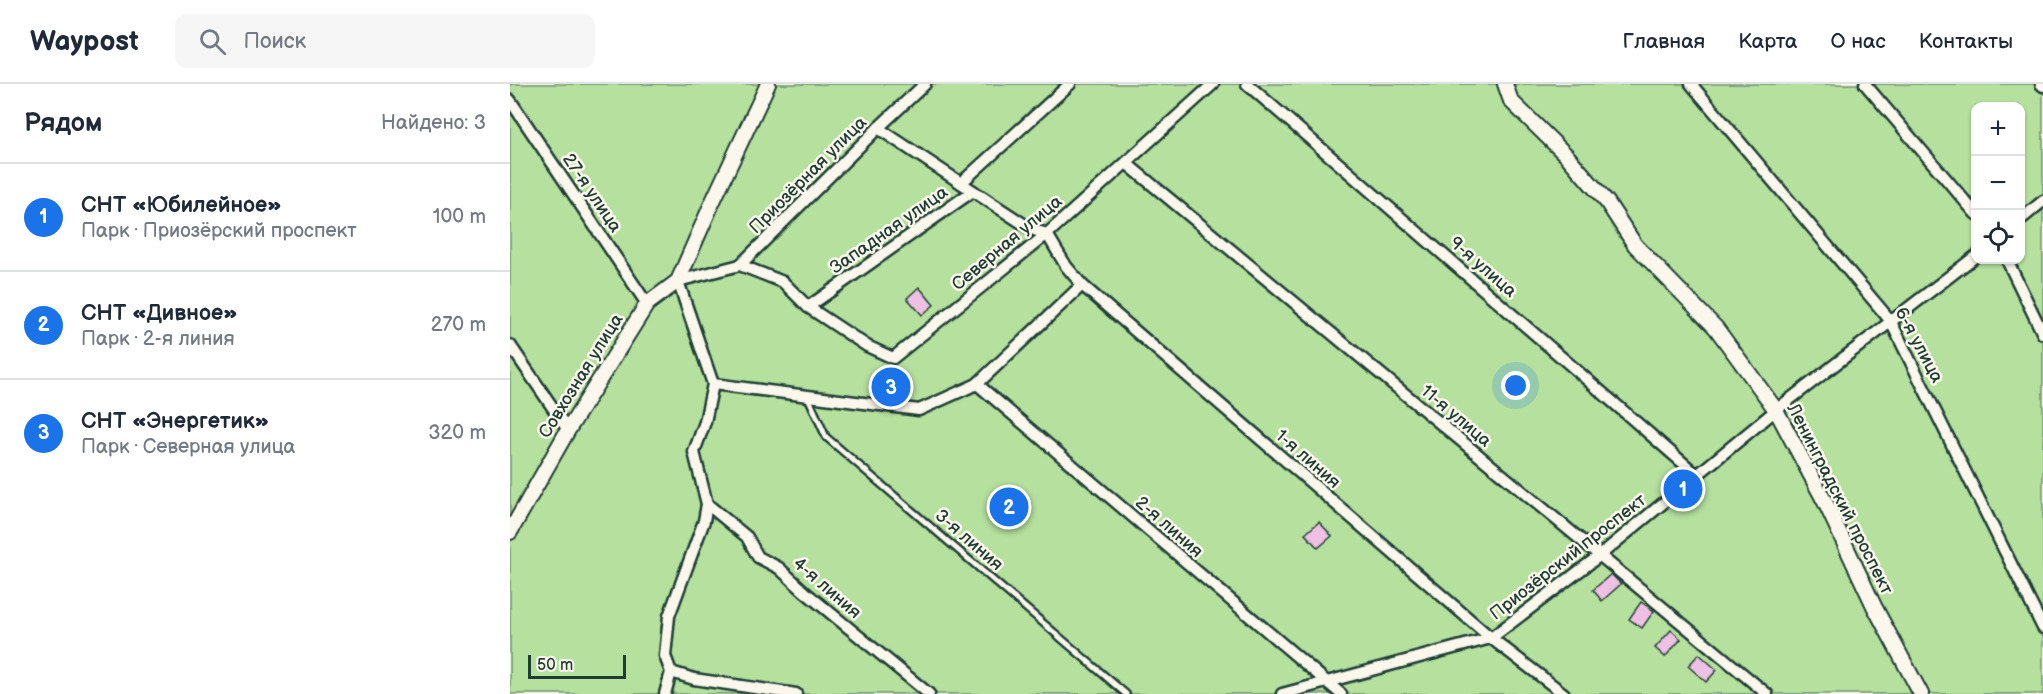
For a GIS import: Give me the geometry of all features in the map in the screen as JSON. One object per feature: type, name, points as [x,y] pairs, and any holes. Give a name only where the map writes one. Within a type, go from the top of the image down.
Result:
[{"type":"street","points":[[665,694],[671,672],[665,656],[669,616],[704,521],[707,504],[694,452],[705,422],[713,384],[678,281],[768,84]]},
{"type":"street","name":"Приозёрная улица","points":[[740,265],[925,84]]},
{"type":"street","name":"Западная улица","points":[[808,307],[973,191],[961,183],[1070,84]]},
{"type":"street","name":"9-я улица","points":[[1247,84],[1698,476]]},
{"type":"street","name":"Ленинградский проспект","points":[[1505,84],[1511,100],[1567,156],[1607,202],[1635,245],[1716,328],[1776,410],[1825,502],[1874,606],[1922,694]]},
{"type":"street","name":"6-я улица","points":[[1691,84],[1890,320],[2043,628]]},
{"type":"street","points":[[1865,84],[1973,210]]},
{"type":"street","name":"Северная улица","points":[[808,307],[867,346],[893,358],[1047,234],[1211,85]]},
{"type":"street","name":"27-я улица","points":[[510,100],[647,304]]},
{"type":"street","points":[[878,128],[961,183]]},
{"type":"street","name":"11-я улица","points":[[1126,163],[1767,694]]},
{"type":"street","points":[[973,191],[1031,229],[1047,234]]},
{"type":"street","points":[[2025,216],[2043,201]]},
{"type":"street","name":"1-я линия","points":[[1047,234],[1066,266],[1082,285],[1491,638],[1564,694]]},
{"type":"street","name":"Приозёрский проспект","points":[[1491,638],[1599,556],[1776,410],[1890,320],[1971,260]]},
{"type":"street","points":[[2009,264],[2043,334]]},
{"type":"street","points":[[678,281],[740,265],[783,282],[808,307]]},
{"type":"street","name":"Совхозная улица","points":[[510,532],[568,430],[647,304],[678,281]]},
{"type":"street","points":[[713,384],[919,410],[976,384],[1082,285]]},
{"type":"street","points":[[510,345],[568,430]]},
{"type":"street","name":"2-я линия","points":[[976,384],[1341,694]]},
{"type":"street","name":"4-я линия","points":[[707,504],[747,537],[758,556],[779,568],[929,694]]},
{"type":"street","points":[[1282,694],[1491,638]]},
{"type":"street","points":[[671,672],[694,679],[796,694]]},
{"type":"street","points":[[726,683],[738,694]]},
{"type":"lane","name":"3-я линия","points":[[807,397],[826,437],[1126,694]]},
{"type":"green space","points":[[510,84],[2043,84],[2043,694],[1565,694],[1082,285],[1080,291],[1562,694],[510,694]]},
{"type":"building","points":[[919,287],[934,305],[922,315],[907,298]]},
{"type":"building","points":[[1319,522],[1332,536],[1318,548],[1305,534]]},
{"type":"building","points":[[1611,574],[1621,584],[1602,601],[1593,590]]},
{"type":"building","points":[[1641,602],[1654,611],[1642,628],[1629,619]]},
{"type":"building","points":[[1671,630],[1681,639],[1665,657],[1655,648]]},
{"type":"building","points":[[1699,654],[1717,670],[1706,682],[1688,666]]},
{"type":"place","name":"СНТ «Энергетик»","points":[[891,387]]},
{"type":"place","name":"СНТ «Юбилейное»","points":[[1683,489]]},
{"type":"place","name":"СНТ «Дивное»","points":[[1009,507]]}]
